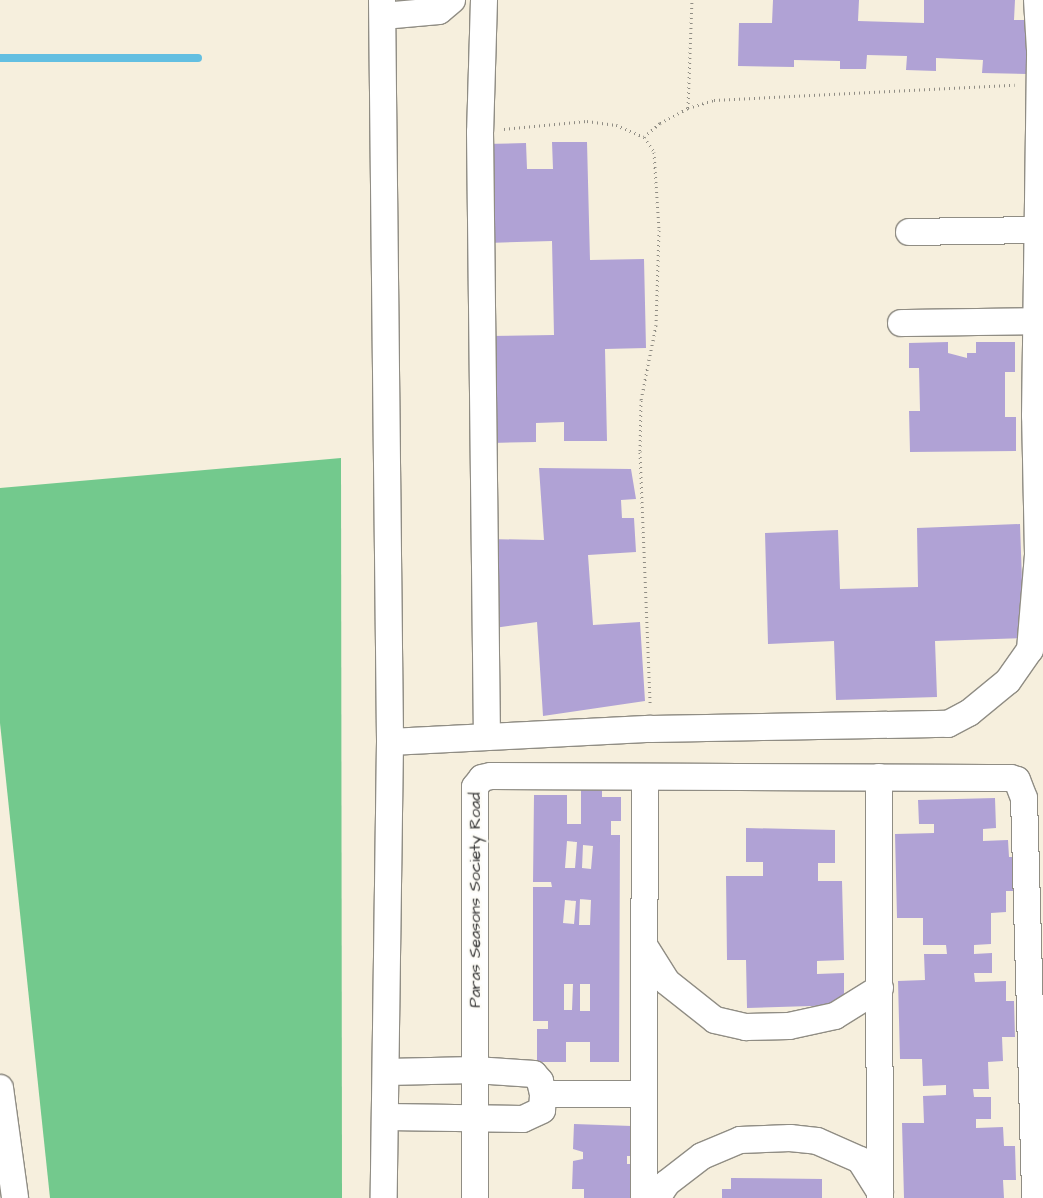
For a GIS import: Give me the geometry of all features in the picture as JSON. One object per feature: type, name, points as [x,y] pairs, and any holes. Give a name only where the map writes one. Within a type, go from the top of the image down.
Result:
[{"type":"street","points":[[384,1198],[387,1117],[390,742],[383,8],[439,11],[452,0]]},
{"type":"street","points":[[484,0],[480,132],[487,737]]},
{"type":"street","points":[[390,742],[651,729],[948,724],[969,713],[1008,681],[1027,659],[1031,640],[1038,554],[1036,321],[1040,84],[1037,0]]},
{"type":"street","points":[[909,232],[1038,230]]},
{"type":"street","points":[[900,323],[1036,321]]},
{"type":"street","name":"Paras Seasons Society Road","points":[[474,1198],[476,782],[491,776],[879,777],[1010,778],[1017,780],[1021,788],[1034,1198]]},
{"type":"street","points":[[644,1198],[645,777]]},
{"type":"street","points":[[879,777],[880,1195]]},
{"type":"street","points":[[645,947],[667,982],[715,1020],[746,1027],[789,1026],[834,1016],[880,988]]},
{"type":"street","points":[[387,1072],[475,1070],[534,1074],[540,1081],[543,1094],[542,1110],[523,1119],[387,1117]]},
{"type":"street","points":[[0,1088],[15,1198]]},
{"type":"street","points":[[543,1094],[644,1094]]},
{"type":"street","points":[[657,1198],[667,1184],[702,1156],[740,1140],[790,1138],[817,1141],[860,1160],[880,1195]]},
{"type":"path","points":[[688,108],[692,0]]},
{"type":"path","points":[[644,137],[660,123],[688,108],[714,100],[1040,84]]},
{"type":"path","points":[[480,132],[587,121],[616,125],[644,137],[654,152],[659,230],[656,325],[641,400],[640,452],[651,729]]},
{"type":"green space","points":[[341,458],[342,1198],[50,1198],[0,723],[0,488]]},
{"type":"building","points":[[773,0],[859,0],[858,21],[924,23],[924,0],[1015,0],[1014,20],[1028,20],[1027,74],[982,73],[983,60],[936,58],[936,71],[906,70],[907,56],[867,55],[866,69],[840,69],[840,61],[794,60],[794,67],[738,66],[739,23],[772,23]]},
{"type":"building","points":[[552,142],[587,142],[590,260],[644,259],[646,348],[605,349],[607,441],[564,441],[564,422],[536,423],[536,442],[491,443],[488,336],[554,335],[552,241],[487,243],[486,219],[495,219],[494,173],[485,173],[485,144],[526,143],[527,169],[553,169]]},
{"type":"building","points":[[948,342],[948,353],[967,358],[967,353],[976,353],[976,342],[1015,342],[1015,372],[1005,372],[1005,417],[1016,417],[1016,451],[910,452],[909,411],[920,411],[919,368],[909,368],[909,343]]},
{"type":"building","points":[[539,468],[631,469],[636,499],[621,500],[622,518],[634,518],[636,552],[588,555],[593,625],[640,622],[645,701],[543,716],[537,622],[494,628],[488,539],[544,540]]},
{"type":"building","points":[[1020,524],[1024,638],[935,641],[937,697],[836,700],[834,641],[768,644],[765,533],[838,530],[840,589],[918,587],[917,528]]},
{"type":"building","points":[[581,784],[602,784],[602,797],[621,797],[621,821],[611,821],[611,835],[620,835],[619,1062],[590,1062],[590,1042],[566,1042],[566,1062],[537,1062],[537,1029],[548,1029],[548,1021],[533,1021],[533,887],[552,887],[551,882],[533,882],[534,795],[567,795],[567,824],[581,824]],"holes":[[[567,841],[577,842],[575,868],[565,868]],[[583,845],[593,846],[591,869],[582,868]],[[580,899],[591,900],[590,925],[579,925]],[[565,900],[576,901],[574,924],[563,923]],[[564,984],[573,984],[572,1010],[564,1010]],[[580,984],[590,984],[590,1011],[580,1011]]]},
{"type":"building","points":[[995,798],[996,828],[983,829],[983,841],[1008,840],[1009,857],[1016,857],[1017,891],[1006,891],[1006,912],[991,913],[991,944],[974,945],[974,954],[992,953],[992,973],[974,973],[975,982],[1006,981],[1006,1001],[1014,1001],[1015,1037],[1002,1037],[1003,1061],[988,1062],[989,1089],[973,1089],[974,1097],[991,1097],[991,1119],[976,1119],[976,1128],[1003,1127],[1004,1146],[1015,1146],[1016,1180],[1003,1180],[1004,1198],[904,1198],[902,1123],[924,1123],[923,1096],[946,1095],[946,1085],[923,1086],[922,1059],[900,1059],[898,981],[925,980],[924,954],[947,954],[946,945],[923,945],[923,918],[897,918],[895,834],[934,833],[934,824],[919,824],[918,800]]},
{"type":"building","points":[[746,828],[835,830],[835,863],[818,863],[818,881],[842,881],[844,960],[817,961],[817,974],[844,973],[844,1005],[747,1008],[746,960],[727,960],[726,876],[763,876],[763,862],[746,862]]},
{"type":"building","points":[[574,1124],[632,1126],[632,1156],[627,1156],[627,1164],[632,1164],[632,1198],[584,1198],[584,1189],[572,1189],[573,1161],[583,1159],[583,1152],[573,1149]]},
{"type":"building","points":[[731,1178],[822,1179],[822,1198],[722,1198],[722,1189],[731,1189]]},
{"type":"waterway","points":[[0,58],[198,58]]}]
